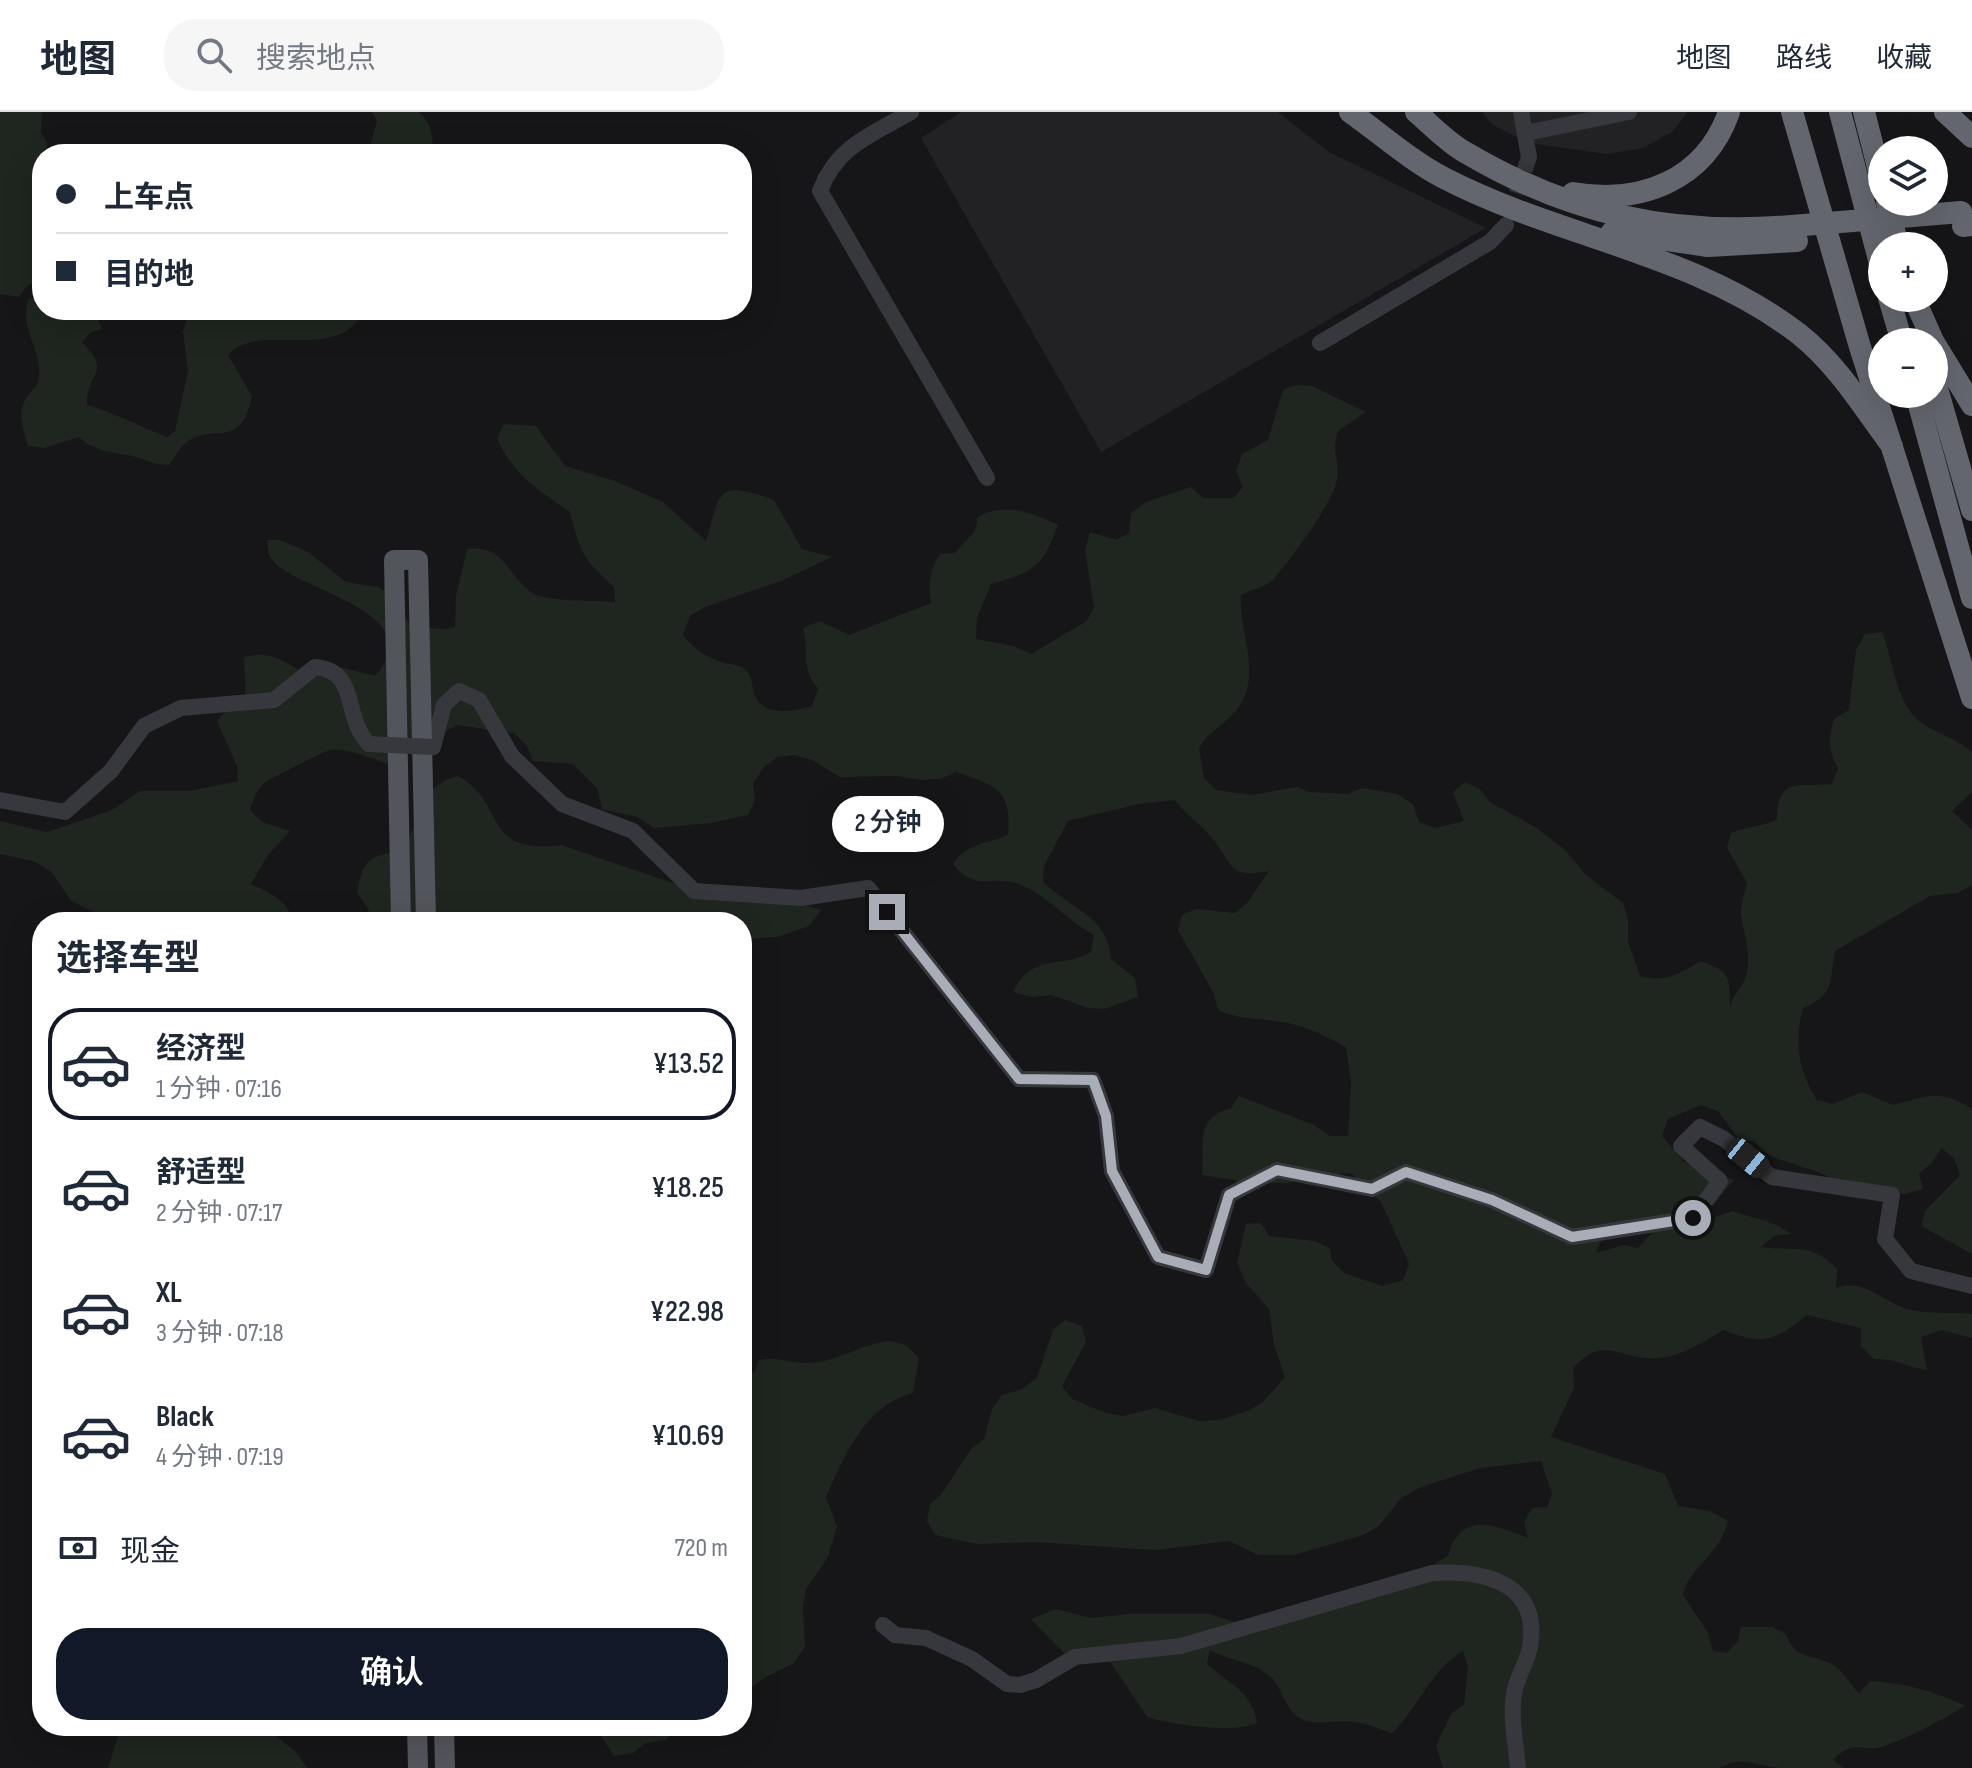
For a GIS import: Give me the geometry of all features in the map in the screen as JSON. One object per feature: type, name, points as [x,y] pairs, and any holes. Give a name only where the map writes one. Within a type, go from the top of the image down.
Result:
[{"type":"highway","points":[[1350,112],[1443,178],[1544,219],[1669,262],[1764,310],[1800,336],[1835,370],[1892,446]]},
{"type":"highway","points":[[1416,112],[1461,150],[1533,186],[1607,215],[1644,222],[1795,234]]},
{"type":"highway","points":[[1533,186],[1592,196],[1656,190],[1685,176],[1709,152],[1729,112]]},
{"type":"highway","points":[[1792,112],[1892,446],[1972,698]]},
{"type":"highway","points":[[1840,112],[1872,232]]},
{"type":"highway","points":[[1864,112],[1870,136]]},
{"type":"highway","points":[[1945,112],[1972,137]]},
{"type":"highway","points":[[1544,219],[1664,242],[1708,246],[1795,234],[1967,219]]},
{"type":"highway","points":[[1920,312],[1933,341],[1972,405]]},
{"type":"highway","points":[[1920,408],[1972,598]]},
{"type":"highway","points":[[1943,408],[1972,510]]},
{"type":"main road","points":[[401,912],[394,560],[418,560],[426,912]]},
{"type":"main road","points":[[417,1736],[418,1768]]},
{"type":"main road","points":[[444,1736],[445,1768]]},
{"type":"street","points":[[911,112],[841,153],[827,171],[820,191],[987,478]]},
{"type":"street","points":[[1521,112],[1529,157]]},
{"type":"street","points":[[1526,133],[1629,112]]},
{"type":"street","points":[[1320,343],[1490,242],[1506,225]]},
{"type":"street","points":[[0,800],[65,812],[111,771],[144,726],[181,708],[274,700],[315,667],[331,669],[343,679],[357,733],[369,744],[433,747],[444,705],[459,691],[479,700],[512,756],[562,804],[633,831],[694,891],[801,898],[868,888],[1019,1079],[1093,1080],[1106,1116],[1112,1171],[1158,1257],[1206,1270],[1229,1195],[1277,1170],[1372,1189],[1406,1172],[1492,1200],[1572,1237],[1693,1218],[1720,1181],[1681,1146],[1700,1127],[1724,1139],[1772,1177],[1892,1195],[1885,1239],[1911,1271],[1972,1286]]},
{"type":"street","points":[[883,1625],[895,1635],[926,1638],[972,1659],[1007,1684],[1020,1685],[1036,1680],[1075,1657],[1181,1646],[1432,1573],[1473,1574],[1507,1584],[1520,1594],[1531,1620],[1529,1652],[1514,1694],[1518,1768]]},
{"type":"shaded area","points":[[0,112],[42,112],[41,133],[47,144],[32,144],[32,284],[19,297],[0,294]]},
{"type":"shaded area","points":[[372,112],[418,112],[426,120],[433,144],[371,144],[377,121]]},
{"type":"shaded area","points":[[961,112],[1278,112],[1329,152],[1486,228],[1101,452],[921,138]]},
{"type":"shaded area","points":[[1482,112],[1688,112],[1672,132],[1643,148],[1607,154],[1528,143],[1493,125]]},
{"type":"shaded area","points":[[29,298],[32,298],[32,320],[98,320],[102,329],[91,332],[82,342],[96,360],[97,367],[87,405],[167,437],[175,431],[188,371],[183,331],[186,320],[358,320],[345,332],[329,338],[256,341],[228,355],[252,396],[241,424],[233,430],[195,437],[184,444],[169,465],[164,465],[98,449],[79,437],[44,448],[28,446],[22,410],[39,377],[37,357],[26,319]]},
{"type":"shaded area","points":[[1296,385],[1312,386],[1366,412],[1338,431],[1334,490],[1310,530],[1274,579],[1241,595],[1248,684],[1235,712],[1199,748],[1204,778],[1216,790],[1252,795],[1297,787],[1310,792],[1348,794],[1362,788],[1397,794],[1413,804],[1419,822],[1435,828],[1464,821],[1453,792],[1465,782],[1480,789],[1490,802],[1535,827],[1564,849],[1586,875],[1623,903],[1628,920],[1628,942],[1640,976],[1664,978],[1701,961],[1724,972],[1729,982],[1730,1007],[1746,978],[1748,966],[1741,911],[1747,883],[1727,848],[1731,833],[1777,819],[1781,796],[1792,786],[1832,784],[1838,768],[1831,750],[1832,726],[1834,719],[1849,710],[1856,650],[1865,634],[1882,632],[1901,694],[1914,716],[1972,752],[1972,792],[1952,811],[1972,830],[1972,885],[1957,893],[1930,896],[1835,951],[1826,992],[1803,1008],[1798,1045],[1802,1067],[1817,1100],[1833,1104],[1862,1092],[1893,1105],[1942,1096],[1972,1109],[1972,1254],[1921,1226],[1925,1211],[1960,1175],[1954,1158],[1941,1148],[1932,1163],[1919,1173],[1923,1189],[1905,1194],[1854,1190],[1821,1173],[1770,1156],[1754,1142],[1738,1138],[1718,1111],[1701,1105],[1668,1119],[1662,1136],[1684,1162],[1734,1180],[1706,1213],[1673,1222],[1686,1227],[1733,1211],[1771,1223],[1791,1234],[1774,1236],[1761,1247],[1802,1249],[1819,1254],[1837,1269],[1836,1288],[1864,1288],[1915,1311],[1972,1314],[1972,1338],[1942,1330],[1921,1337],[1927,1370],[1874,1359],[1861,1346],[1861,1328],[1807,1315],[1786,1331],[1768,1338],[1749,1338],[1724,1330],[1668,1357],[1635,1357],[1605,1350],[1595,1352],[1584,1357],[1573,1368],[1574,1388],[1551,1437],[1665,1474],[1678,1506],[1710,1511],[1728,1521],[1718,1545],[1691,1577],[1683,1595],[1708,1633],[1713,1651],[1727,1653],[1738,1641],[1741,1627],[1772,1627],[1786,1634],[1794,1649],[1836,1666],[1859,1693],[1870,1681],[1883,1682],[1931,1692],[1965,1706],[1885,1746],[1847,1749],[1833,1760],[1844,1768],[1780,1768],[1735,1762],[1720,1768],[1443,1768],[1436,1746],[1451,1714],[1464,1704],[1468,1668],[1463,1651],[1442,1668],[1392,1733],[1349,1721],[1306,1721],[1291,1710],[1276,1683],[1266,1673],[1210,1650],[1207,1664],[1245,1696],[1255,1712],[1257,1723],[1218,1728],[1172,1723],[1147,1717],[1105,1654],[1068,1657],[1031,1619],[1056,1609],[1090,1618],[1129,1614],[1209,1614],[1244,1625],[1432,1565],[1448,1556],[1454,1541],[1470,1527],[1491,1526],[1528,1538],[1524,1522],[1532,1508],[1547,1507],[1552,1494],[1541,1461],[1480,1468],[1421,1487],[1401,1498],[1379,1526],[1363,1535],[1294,1555],[1258,1555],[1229,1541],[1154,1550],[1035,1542],[977,1544],[935,1535],[927,1521],[930,1504],[941,1495],[971,1449],[984,1439],[992,1409],[1002,1395],[1020,1390],[1037,1378],[1053,1330],[1065,1320],[1082,1326],[1086,1342],[1062,1386],[1072,1399],[1106,1413],[1123,1416],[1155,1408],[1199,1421],[1219,1420],[1248,1411],[1263,1402],[1285,1377],[1274,1344],[1269,1309],[1246,1283],[1237,1263],[1246,1224],[1261,1223],[1269,1236],[1315,1241],[1330,1248],[1332,1261],[1344,1273],[1383,1286],[1403,1280],[1409,1264],[1381,1202],[1351,1173],[1306,1176],[1290,1183],[1253,1183],[1202,1175],[1206,1125],[1211,1118],[1231,1108],[1239,1096],[1314,1125],[1330,1136],[1348,1136],[1351,1083],[1346,1047],[1293,1024],[1239,1017],[1218,1010],[1214,994],[1178,930],[1182,915],[1196,909],[1235,913],[1247,903],[1269,871],[1245,873],[1232,867],[1207,832],[1175,800],[1138,804],[1068,821],[1044,866],[1043,882],[1096,923],[1108,944],[1111,959],[1135,978],[1138,997],[1104,1009],[1088,1008],[1052,995],[1032,997],[1013,992],[1021,979],[1039,966],[1091,952],[1094,935],[1031,890],[1011,882],[977,881],[961,873],[953,864],[971,848],[1008,835],[1009,819],[1004,798],[998,791],[956,772],[940,779],[920,780],[896,776],[840,777],[812,760],[794,755],[777,757],[764,767],[753,783],[755,800],[748,815],[711,823],[654,828],[637,817],[602,809],[597,788],[573,764],[533,761],[527,746],[514,733],[457,725],[386,763],[352,752],[331,750],[264,783],[250,810],[262,822],[290,831],[268,855],[251,884],[271,894],[289,912],[95,912],[71,901],[51,871],[33,861],[0,854],[0,821],[47,832],[112,810],[140,791],[190,791],[238,781],[237,766],[217,721],[226,711],[246,709],[244,657],[269,656],[284,661],[306,675],[329,664],[375,676],[388,653],[386,634],[373,618],[353,604],[284,570],[270,556],[267,540],[280,540],[308,552],[346,582],[378,587],[393,596],[409,623],[426,628],[455,627],[456,596],[467,549],[490,551],[498,556],[525,587],[541,597],[615,602],[614,587],[584,554],[570,512],[528,481],[503,451],[497,438],[504,424],[536,426],[565,466],[615,481],[663,502],[706,541],[718,501],[723,494],[740,491],[774,500],[802,549],[832,557],[781,581],[705,607],[690,616],[683,635],[706,655],[747,671],[759,703],[780,711],[812,706],[818,689],[807,666],[803,628],[820,621],[849,635],[931,603],[930,578],[940,554],[955,553],[975,531],[978,517],[998,510],[1018,510],[1058,525],[1047,551],[1035,566],[1017,576],[991,584],[977,618],[976,639],[1013,646],[1031,654],[1087,621],[1094,607],[1085,550],[1090,532],[1116,540],[1129,533],[1131,513],[1146,502],[1191,487],[1203,498],[1234,498],[1243,487],[1236,471],[1242,454],[1268,440],[1283,390]],"holes":[[[1658,1226],[1638,1248],[1624,1245],[1596,1253],[1601,1241]]]},
{"type":"shaded area","points":[[458,776],[474,788],[506,835],[518,843],[561,845],[682,886],[786,899],[821,910],[809,926],[777,937],[752,938],[752,912],[369,912],[357,893],[366,865],[376,857],[405,850],[422,804],[436,786]]},
{"type":"shaded area","points":[[891,1341],[906,1345],[919,1358],[913,1393],[882,1408],[869,1420],[849,1449],[826,1497],[837,1527],[827,1559],[806,1589],[803,1606],[805,1646],[794,1663],[752,1687],[752,1370],[754,1373],[759,1360],[821,1362]]},
{"type":"shaded area","points":[[118,1736],[276,1736],[296,1752],[307,1768],[108,1768]]},
{"type":"shaded area","points":[[601,1736],[670,1736],[665,1740],[646,1743],[633,1753],[614,1756]]},
{"type":"tunnel","points":[[1509,216],[1529,157]]},
{"type":"route","points":[[887,912],[1019,1079],[1093,1080],[1106,1116],[1106,1141],[1112,1171],[1158,1257],[1206,1270],[1229,1195],[1277,1170],[1372,1189],[1406,1172],[1492,1200],[1572,1237],[1693,1218]]}]
